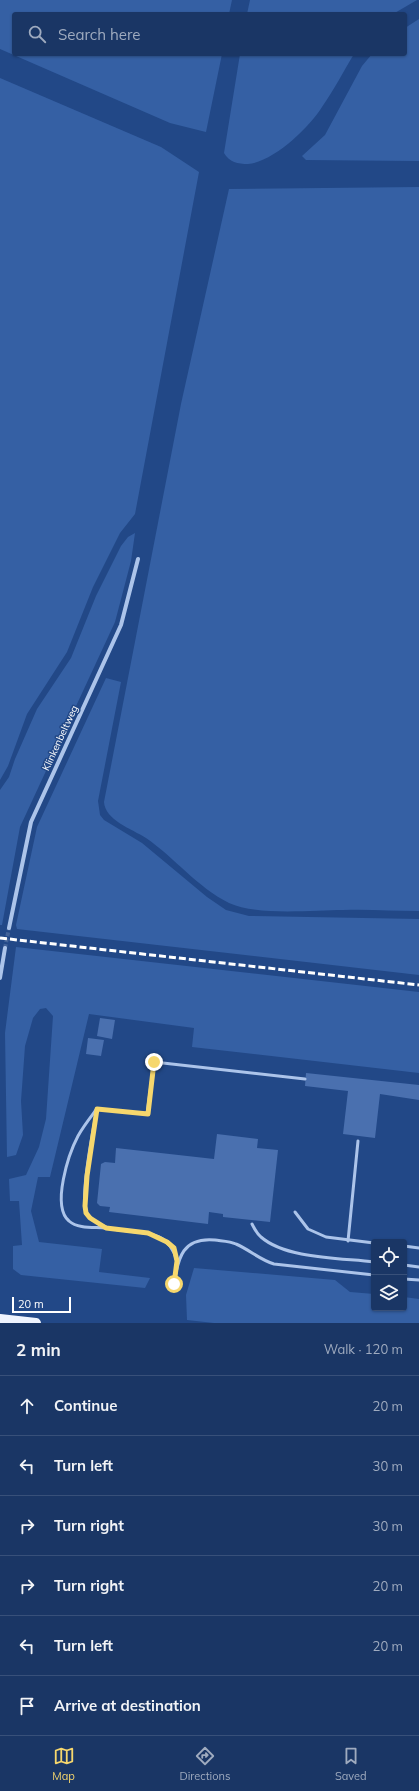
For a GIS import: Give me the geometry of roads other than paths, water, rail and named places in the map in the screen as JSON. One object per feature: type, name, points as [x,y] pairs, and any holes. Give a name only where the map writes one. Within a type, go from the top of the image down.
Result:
[{"type":"main road","points":[[0,1319],[36,1323]]},
{"type":"street","name":"Klinkenbeltweg","points":[[9,928],[31,822],[122,625],[138,559]]},
{"type":"street","points":[[0,978],[5,948]]},
{"type":"lane","points":[[97,1109],[148,1114],[154,1062],[305,1079]]},
{"type":"lane","points":[[97,1109],[90,1146],[85,1206],[90,1218],[106,1228]]},
{"type":"lane","points":[[97,1109],[78,1135],[64,1172],[62,1207],[68,1220],[77,1225],[148,1233],[160,1237],[174,1248],[177,1261],[174,1284]]},
{"type":"lane","points":[[348,1241],[358,1141]]},
{"type":"lane","points":[[295,1212],[308,1229],[326,1237],[371,1243]]},
{"type":"lane","points":[[252,1224],[261,1237],[286,1250],[297,1253],[371,1262]]},
{"type":"lane","points":[[177,1261],[184,1250],[201,1239],[225,1241],[236,1244],[265,1262],[274,1264],[371,1275]]},
{"type":"lane","points":[[407,1246],[419,1248]]},
{"type":"lane","points":[[407,1265],[419,1267]]},
{"type":"lane","points":[[407,1279],[419,1280]]},
{"type":"tunnel","points":[[5,948],[9,928]]},
{"type":"railway","points":[[0,938],[419,985]]}]
